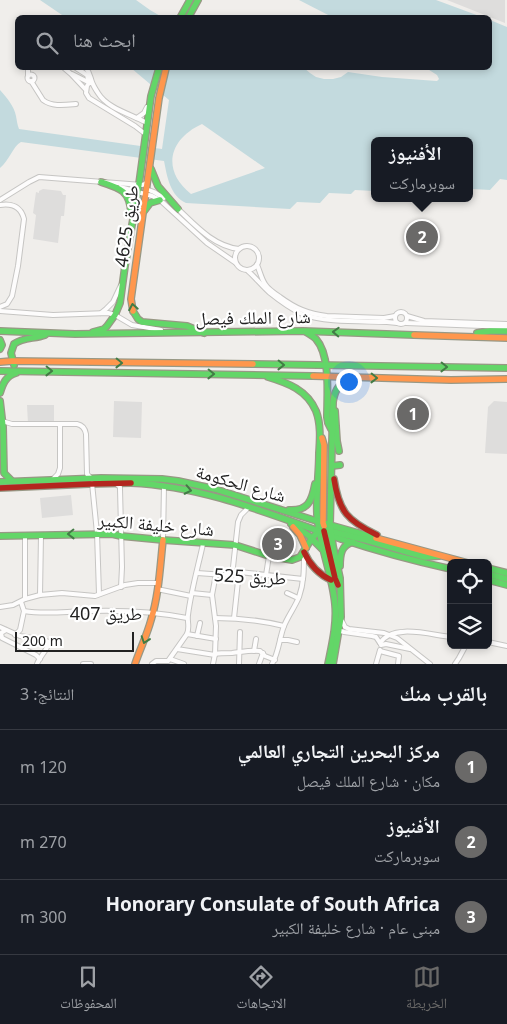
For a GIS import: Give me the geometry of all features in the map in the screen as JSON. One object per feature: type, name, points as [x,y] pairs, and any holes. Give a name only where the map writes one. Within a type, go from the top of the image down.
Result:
[{"type":"main road","points":[[182,15],[190,0]]},
{"type":"main road","points":[[190,15],[198,0]]},
{"type":"main road","name":"طريق 4625","points":[[115,315],[120,303],[151,96],[159,70]]},
{"type":"main road","name":"طريق 4625","points":[[166,70],[159,98],[142,215],[131,299],[132,308],[133,314],[143,322],[192,328],[205,333]]},
{"type":"main road","points":[[150,163],[153,178],[158,187],[178,208]]},
{"type":"main road","points":[[101,182],[121,190],[128,196],[132,224]]},
{"type":"main road","points":[[142,215],[148,204],[160,200]]},
{"type":"main road","points":[[75,334],[104,329],[115,315]]},
{"type":"main road","name":"شارع الملك فيصل","points":[[0,330],[49,334],[303,331],[507,338]]},
{"type":"main road","points":[[303,331],[317,339],[323,353],[326,376],[327,417],[332,431]]},
{"type":"main road","points":[[467,336],[484,332],[507,331]]},
{"type":"main road","points":[[22,371],[12,361],[11,351],[15,343],[19,340],[49,334]]},
{"type":"main road","points":[[0,357],[1,344]]},
{"type":"main road","points":[[0,362],[507,368]]},
{"type":"main road","points":[[0,371],[326,376],[451,380],[507,379]]},
{"type":"main road","points":[[0,393],[5,379],[22,371]]},
{"type":"main road","points":[[264,376],[291,384],[302,392],[316,411],[320,433],[321,460],[320,522],[326,531],[340,578]]},
{"type":"main road","points":[[328,664],[336,615],[334,592],[323,551],[332,466],[333,402],[338,386],[346,381],[358,378]]},
{"type":"main road","points":[[451,380],[477,383],[507,383]]},
{"type":"main road","points":[[0,401],[4,473],[12,481]]},
{"type":"main road","points":[[333,402],[337,418],[340,451]]},
{"type":"main road","points":[[321,460],[332,466]]},
{"type":"main road","points":[[320,470],[340,465]]},
{"type":"main road","points":[[332,466],[339,504],[342,510],[364,529],[390,541]]},
{"type":"main road","points":[[265,505],[293,511],[303,508],[312,498],[320,470]]},
{"type":"main road","points":[[320,470],[320,522]]},
{"type":"main road","name":"شارع الحكومة","points":[[0,482],[53,479],[164,486],[188,490],[282,517],[354,542],[447,568]]},
{"type":"main road","name":"شارع الحكومة","points":[[0,488],[91,481],[162,479],[216,489],[320,522]]},
{"type":"main road","points":[[282,517],[312,538],[323,551]]},
{"type":"main road","points":[[291,524],[300,535],[311,562],[331,580]]},
{"type":"main road","points":[[326,531],[335,578],[340,588]]},
{"type":"main road","points":[[305,550],[312,538],[326,531],[425,557],[442,555]]},
{"type":"main road","name":"شارع الحكومة","points":[[326,531],[390,541],[455,559]]},
{"type":"main road","name":"شارع خليفة الكبير","points":[[0,536],[112,534],[203,544],[235,545],[269,556],[292,560],[300,556],[305,550]]},
{"type":"main road","points":[[135,664],[153,613],[164,540]]},
{"type":"main road","points":[[333,664],[341,616],[340,555],[342,548],[347,543],[354,542]]},
{"type":"main road","points":[[436,566],[447,565]]},
{"type":"main road","points":[[492,569],[507,573]]},
{"type":"main road","points":[[492,575],[507,579]]},
{"type":"main road","points":[[492,581],[507,585]]},
{"type":"street","points":[[28,70],[28,75],[32,74],[34,76],[34,79],[31,81],[46,103],[76,104]]},
{"type":"street","points":[[67,70],[90,83]]},
{"type":"street","points":[[79,70],[87,75],[98,94],[113,106],[145,122]]},
{"type":"street","points":[[86,90],[86,86],[90,83],[91,70]]},
{"type":"street","points":[[72,74],[86,90],[93,102],[144,133]]},
{"type":"street","points":[[144,143],[145,122],[150,92],[153,88]]},
{"type":"street","points":[[93,102],[98,94]]},
{"type":"street","points":[[137,118],[148,105]]},
{"type":"street","points":[[0,200],[39,177],[101,182],[138,188],[158,194],[178,208],[211,239],[229,248],[239,249],[247,246],[255,249],[259,257],[258,265],[264,282],[289,304],[304,311],[327,316],[384,318],[395,316],[401,312],[407,316],[424,321],[507,326]]},
{"type":"street","points":[[138,188],[148,181]]},
{"type":"street","points":[[146,191],[160,200],[207,243],[236,263],[240,268],[248,271],[272,294],[294,310],[310,317],[327,320],[397,323],[400,325],[406,323],[507,326]]},
{"type":"street","points":[[0,205],[8,204],[14,206],[19,210],[24,219],[12,296],[7,304],[0,309]]},
{"type":"street","points":[[236,263],[235,254],[239,249]]},
{"type":"street","points":[[248,271],[258,265]]},
{"type":"street","points":[[101,313],[113,302],[123,282]]},
{"type":"street","points":[[0,309],[53,316],[108,313],[132,324],[176,332]]},
{"type":"street","points":[[395,316],[397,323]]},
{"type":"street","points":[[406,323],[408,320],[407,316]]},
{"type":"street","points":[[1,427],[12,424],[80,424],[85,429],[86,472],[91,481],[97,534],[99,594]]},
{"type":"street","points":[[53,479],[58,474],[60,468],[60,424]]},
{"type":"street","points":[[115,483],[120,487],[121,587]]},
{"type":"street","points":[[164,486],[164,540]]},
{"type":"street","points":[[231,573],[239,518],[249,507]]},
{"type":"street","points":[[15,635],[20,630],[24,611],[25,535]]},
{"type":"street","points":[[40,595],[41,535]]},
{"type":"street","name":"طريق 525","points":[[188,634],[187,618],[203,544]]},
{"type":"street","points":[[177,648],[215,654],[254,650],[260,651],[273,662],[278,651],[284,626],[298,598],[303,579],[305,550]]},
{"type":"street","points":[[266,575],[269,556]]},
{"type":"street","points":[[234,618],[238,572]]},
{"type":"street","name":"طريق 525","points":[[197,573],[225,575],[238,572],[303,579]]},
{"type":"street","points":[[213,664],[216,639],[212,595],[216,574]]},
{"type":"street","name":"طريق 525","points":[[0,607],[40,595],[62,593],[94,596],[125,585],[138,583],[191,595]]},
{"type":"street","points":[[286,594],[298,598]]},
{"type":"street","points":[[191,595],[212,595]]},
{"type":"street","name":"طريق 407","points":[[24,611],[45,614],[90,611],[153,613],[187,618]]},
{"type":"street","points":[[341,616],[342,623],[349,629],[388,635],[403,642],[430,664]]},
{"type":"street","points":[[215,618],[257,620],[284,626]]},
{"type":"street","points":[[335,622],[336,628],[339,631],[376,637],[380,644],[376,664]]},
{"type":"street","points":[[197,636],[200,623]]},
{"type":"street","points":[[0,627],[15,635],[49,642],[47,649],[37,664]]},
{"type":"street","points":[[7,630],[2,633],[1,639],[36,655],[40,659]]},
{"type":"street","points":[[239,664],[240,632]]},
{"type":"street","points":[[380,644],[388,635],[401,632],[447,637]]},
{"type":"street","points":[[152,664],[156,661],[167,661],[170,659],[188,634],[216,639]]},
{"type":"street","points":[[254,650],[256,639]]},
{"type":"street","points":[[280,640],[297,642]]},
{"type":"street","points":[[492,643],[507,646]]},
{"type":"street","points":[[380,644],[410,649]]},
{"type":"street","points":[[455,664],[464,649]]},
{"type":"street","points":[[380,651],[399,656],[398,664]]},
{"type":"street","points":[[259,664],[262,654]]},
{"type":"street","points":[[170,659],[184,664]]},
{"type":"street","points":[[83,664],[91,664]]},
{"type":"shaded area","points":[[447,0],[505,0],[505,23],[492,18],[492,15],[485,15]]},
{"type":"shaded area","points":[[43,189],[61,191],[63,195],[66,195],[58,243],[33,239],[36,215],[33,213],[36,192],[39,193]]},
{"type":"shaded area","points":[[114,401],[142,402],[141,438],[113,437]]},
{"type":"shaded area","points":[[494,401],[507,402],[507,454],[485,453],[488,407]]},
{"type":"shaded area","points":[[27,405],[54,405],[54,424],[28,424]]},
{"type":"shaded area","points":[[71,495],[73,515],[42,518],[40,498]]},
{"type":"water","points":[[40,0],[136,0],[159,15],[62,15]]},
{"type":"water","points":[[299,0],[436,0],[477,15],[328,15]]},
{"type":"water","points":[[492,21],[507,27],[507,180],[500,179],[490,190],[473,189],[473,137],[371,137],[371,191],[355,190],[351,194],[329,193],[320,203],[297,202],[290,209],[186,203],[176,196],[173,191],[164,161],[21,142],[0,168],[0,90],[14,109],[19,129],[162,149],[169,100],[133,70],[306,70],[316,77],[324,79],[341,77],[348,72],[382,77],[437,81],[439,79],[437,75],[429,70],[492,70]],"holes":[[[202,124],[265,168],[191,194],[175,175],[173,156],[176,146],[182,138]]]},
{"type":"traffic: fast","points":[[182,15],[190,0]]},
{"type":"traffic: fast","points":[[190,15],[198,0]]},
{"type":"traffic: fast","points":[[93,332],[104,329],[107,326],[115,315],[120,303],[151,96],[158,70]]},
{"type":"traffic: fast","points":[[151,169],[158,186],[178,209]]},
{"type":"traffic: fast","points":[[101,182],[114,186],[126,195],[129,200],[131,213]]},
{"type":"traffic: fast","points":[[144,211],[150,203],[160,200]]},
{"type":"traffic: fast","points":[[133,311],[142,322],[187,326],[204,333]]},
{"type":"traffic: fast","points":[[0,331],[75,334],[303,331],[414,335]]},
{"type":"traffic: fast","points":[[477,333],[507,331]]},
{"type":"traffic: fast","points":[[306,332],[316,339],[324,355],[327,376],[327,417],[331,429]]},
{"type":"traffic: fast","points":[[14,365],[11,353],[14,344],[21,340],[45,335]]},
{"type":"traffic: fast","points":[[0,340],[2,345],[0,349]]},
{"type":"traffic: fast","points":[[253,364],[507,368]]},
{"type":"traffic: fast","points":[[0,371],[313,376]]},
{"type":"traffic: fast","points":[[0,393],[5,380],[16,373]]},
{"type":"traffic: fast","points":[[268,377],[296,388],[308,398],[316,411],[319,421],[317,514],[320,537],[331,581],[335,612],[334,634],[328,664]]},
{"type":"traffic: fast","points":[[333,664],[341,617],[340,578],[330,525],[333,402],[339,386],[353,379]]},
{"type":"traffic: fast","points":[[0,401],[3,427],[4,473],[12,481]]},
{"type":"traffic: fast","points":[[335,411],[339,451]]},
{"type":"traffic: fast","points":[[332,466],[340,465]]},
{"type":"traffic: fast","points":[[0,482],[101,478],[178,481],[215,489],[376,538]]},
{"type":"traffic: fast","points":[[131,483],[158,485],[211,496],[237,503],[368,548],[447,568]]},
{"type":"traffic: fast","points":[[289,510],[305,507],[310,500],[315,484]]},
{"type":"traffic: fast","points":[[291,524],[308,535],[322,549]]},
{"type":"traffic: fast","points":[[0,536],[112,534],[235,545],[269,556],[292,560],[300,557],[312,538],[319,531],[326,530],[425,557],[439,556]]},
{"type":"traffic: fast","points":[[340,566],[341,554],[344,548],[353,542]]},
{"type":"traffic: fast","points":[[492,569],[507,573]]},
{"type":"traffic: fast","points":[[492,575],[507,579]]},
{"type":"traffic: fast","points":[[492,581],[507,585]]},
{"type":"traffic: slow","points":[[133,311],[131,299],[159,98],[166,70]]},
{"type":"traffic: slow","points":[[414,335],[507,338]]},
{"type":"traffic: slow","points":[[0,362],[253,364]]},
{"type":"traffic: slow","points":[[313,376],[451,380],[507,379]]},
{"type":"traffic: slow","points":[[322,438],[324,445],[324,526]]},
{"type":"traffic: slow","points":[[293,527],[300,535],[306,548]]},
{"type":"traffic: slow","points":[[376,538],[453,559]]},
{"type":"traffic: slow","points":[[135,664],[154,610],[163,540]]},
{"type":"traffic: jam","points":[[334,479],[339,500],[346,514],[359,525],[377,535]]},
{"type":"traffic: jam","points":[[0,488],[131,483]]},
{"type":"traffic: jam","points":[[324,531],[338,585]]},
{"type":"traffic: jam","points":[[304,552],[315,569],[331,580]]},
{"type":"place","name":"الأفنيوز","points":[[422,237]]},
{"type":"place","name":"مركز البحرين التجاري العالمي","points":[[413,414]]},
{"type":"place","name":"Honorary Consulate of South Africa","points":[[278,544]]}]
